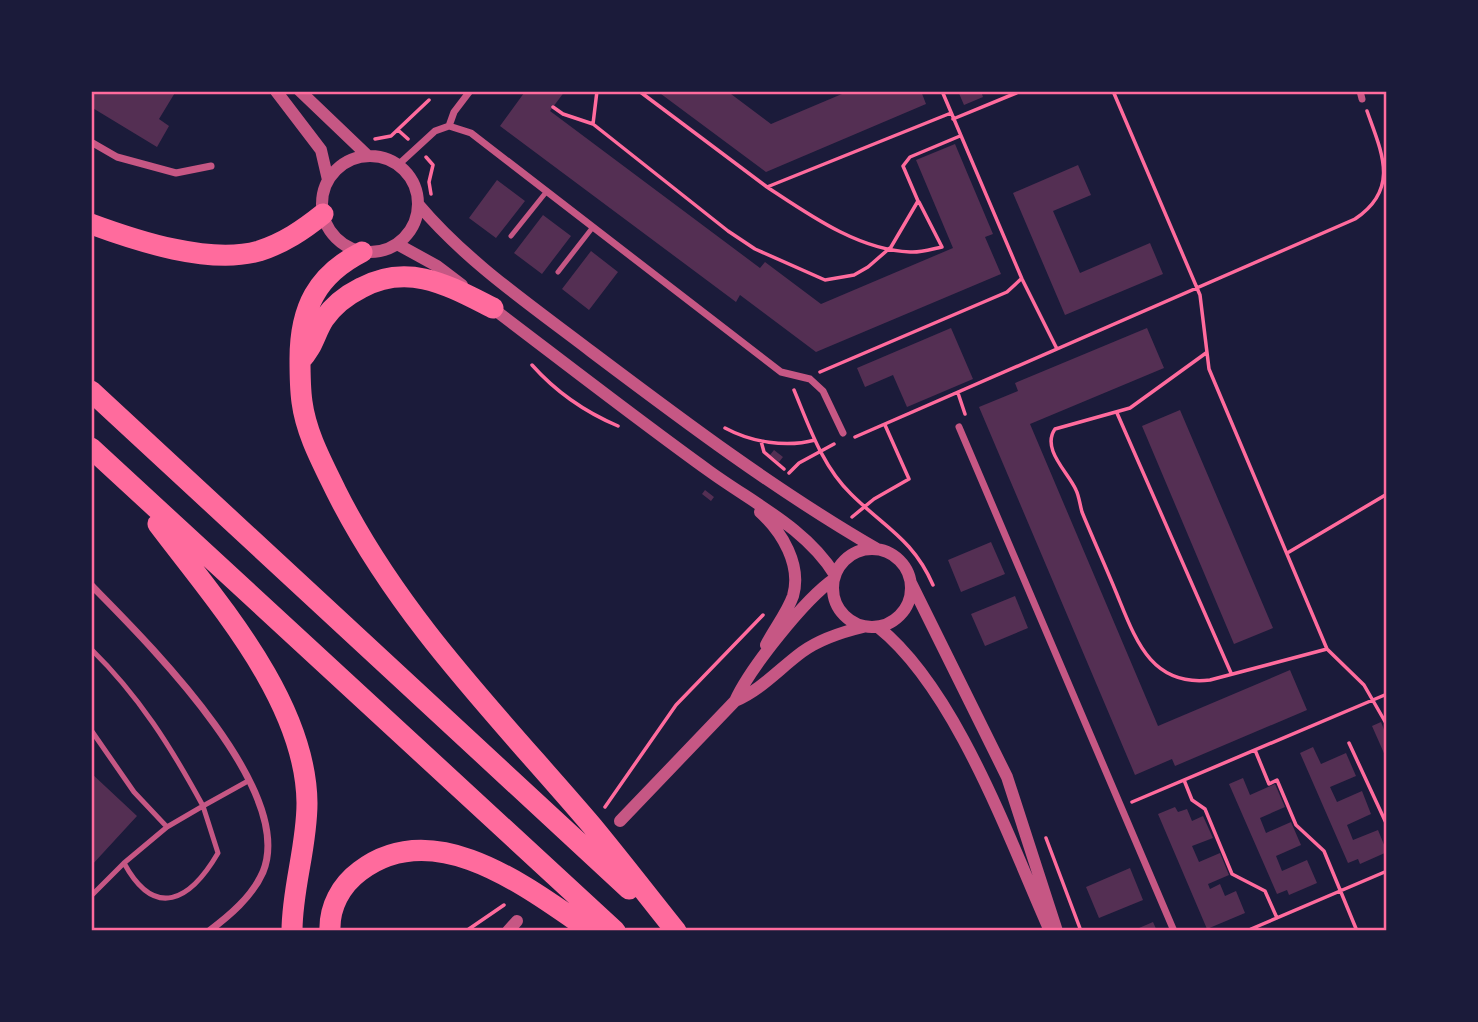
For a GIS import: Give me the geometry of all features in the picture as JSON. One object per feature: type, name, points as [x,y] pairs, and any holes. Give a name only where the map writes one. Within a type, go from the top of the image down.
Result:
[{"type":"highway","points":[[91,224],[173,249],[217,254],[256,252],[283,242],[323,214]]},
{"type":"highway","points":[[362,251],[340,264],[310,300],[301,336],[302,401],[316,451],[356,532],[436,647],[593,828],[675,931]]},
{"type":"highway","points":[[300,361],[313,347],[324,320],[348,295],[380,278],[405,276],[441,282],[493,308]]},
{"type":"highway","points":[[91,391],[675,931]]},
{"type":"highway","points":[[91,448],[615,931]]},
{"type":"highway","points":[[125,480],[233,624],[286,714],[296,741],[307,800],[306,835],[292,931]]},
{"type":"highway","points":[[330,931],[335,903],[351,877],[389,853],[415,850],[444,853],[488,866],[592,931]]},
{"type":"street","points":[[276,91],[321,150],[328,180]]},
{"type":"street","points":[[300,91],[368,156]]},
{"type":"street","points":[[449,126],[454,112],[470,91]]},
{"type":"street","points":[[398,165],[435,131],[449,126],[471,133],[781,372],[810,379],[823,391],[845,436]]},
{"type":"street","points":[[91,142],[117,157],[176,173],[211,166]]},
{"type":"street","points":[[368,156],[383,158],[398,165],[413,182],[418,204],[413,226],[397,244],[381,251],[362,251],[337,239],[323,214],[323,196],[328,180],[345,163],[368,156]]},
{"type":"street","points":[[418,204],[447,238],[550,320],[768,481],[877,550],[897,559],[1007,777],[1057,931]]},
{"type":"street","points":[[397,244],[437,266],[801,535],[818,551],[835,577],[833,594],[840,611],[853,623],[871,627],[911,657],[936,692],[976,767],[1051,931]]},
{"type":"street","points":[[959,427],[1174,931]]},
{"type":"street","points":[[733,487],[784,542],[795,572],[792,596],[758,661]]},
{"type":"street","points":[[620,821],[735,701],[758,661],[835,577],[849,557],[865,550],[877,550]]},
{"type":"street","points":[[735,701],[753,693],[803,651],[844,632],[889,623],[903,612],[911,595],[911,583]]},
{"type":"street","points":[[91,585],[175,671],[221,733],[248,781],[265,826],[265,863],[262,874],[242,902],[209,931]]},
{"type":"lane","points":[[511,236],[547,191]]},
{"type":"lane","points":[[558,272],[593,227]]},
{"type":"lane","points":[[91,649],[144,705],[169,743],[203,806],[218,853],[204,873],[168,900],[152,897],[134,881],[124,863]]},
{"type":"lane","points":[[91,730],[134,792],[167,827]]},
{"type":"lane","points":[[91,896],[124,863],[167,827],[248,781]]},
{"type":"path","points":[[593,124],[597,91]]},
{"type":"path","points":[[639,91],[767,187],[809,215],[848,235],[888,249],[912,253],[942,247],[903,166],[910,156],[960,136]]},
{"type":"path","points":[[942,91],[1021,279],[1057,349]]},
{"type":"path","points":[[953,119],[1021,91]]},
{"type":"path","points":[[1113,91],[1196,289],[1209,369],[1289,552],[1327,649],[1374,699],[1387,725]]},
{"type":"path","points":[[845,436],[885,425],[1355,219],[1374,204],[1385,179],[1384,164],[1361,95]]},
{"type":"path","points":[[370,138],[384,139],[391,136],[429,100]]},
{"type":"path","points":[[553,107],[571,118],[593,124],[728,231],[755,249],[825,280],[854,275],[888,249],[916,209],[918,201]]},
{"type":"path","points":[[767,187],[951,113]]},
{"type":"path","points":[[416,147],[433,165],[429,182],[434,202]]},
{"type":"path","points":[[810,379],[826,368],[1007,292],[1021,279]]},
{"type":"path","points":[[1206,353],[1151,396],[1117,413],[1055,429],[1050,436],[1051,445],[1077,491],[1092,536],[1144,654],[1178,679],[1192,682],[1327,649]]},
{"type":"path","points":[[532,365],[544,379],[590,414],[621,427]]},
{"type":"path","points":[[788,374],[820,451],[841,482],[865,506]]},
{"type":"path","points":[[958,393],[964,410]]},
{"type":"path","points":[[1117,413],[1231,673]]},
{"type":"path","points":[[716,423],[749,439],[803,443],[815,440]]},
{"type":"path","points":[[841,528],[865,506],[909,479],[885,425]]},
{"type":"path","points":[[789,473],[799,463],[838,443]]},
{"type":"path","points":[[1289,552],[1387,494]]},
{"type":"path","points":[[605,807],[676,705],[718,658],[766,612]]},
{"type":"path","points":[[1121,807],[1387,694]]},
{"type":"path","points":[[1349,743],[1387,825]]},
{"type":"path","points":[[1255,750],[1269,784],[1277,780],[1296,825],[1324,851],[1357,931]]},
{"type":"path","points":[[1184,780],[1192,800],[1205,809],[1233,874],[1265,891],[1277,918]]},
{"type":"path","points":[[1252,931],[1251,929],[1387,871]]},
{"type":"path","points":[[466,931],[504,905]]},
{"type":"building","points":[[91,91],[176,91],[159,119],[169,126],[157,147],[91,107]]},
{"type":"building","points":[[521,91],[565,91],[550,111],[760,268],[765,262],[821,304],[953,248],[916,160],[955,144],[993,234],[985,237],[1001,274],[816,352],[740,295],[736,302],[500,126],[524,93]]},
{"type":"building","points":[[657,91],[727,91],[771,124],[849,91],[921,91],[926,104],[766,172]]},
{"type":"building","points":[[958,91],[981,91],[983,97],[964,105]]},
{"type":"building","points":[[1078,165],[1091,195],[1053,211],[1080,273],[1150,243],[1163,274],[1065,315],[1013,193]]},
{"type":"building","points":[[497,180],[525,201],[496,238],[469,218]]},
{"type":"building","points":[[543,215],[571,236],[542,274],[514,253]]},
{"type":"building","points":[[591,251],[618,272],[589,310],[562,289]]},
{"type":"building","points":[[951,328],[973,379],[907,407],[893,375],[865,387],[857,368]]},
{"type":"building","points":[[1147,328],[1164,368],[1030,424],[1158,726],[1290,670],[1307,710],[1175,766],[1172,759],[1135,775],[979,407],[1018,391],[1015,383]]},
{"type":"building","points":[[1180,410],[1273,628],[1234,644],[1142,426]]},
{"type":"building","points":[[774,450],[783,457],[779,462],[770,455]]},
{"type":"building","points":[[705,490],[714,497],[711,501],[702,494]]},
{"type":"building","points":[[991,542],[1005,574],[961,592],[948,560]]},
{"type":"building","points":[[1015,596],[1028,628],[985,646],[971,614]]},
{"type":"building","points":[[1381,722],[1387,737],[1387,760],[1372,726]]},
{"type":"building","points":[[1313,747],[1321,764],[1346,753],[1356,776],[1330,787],[1337,802],[1362,791],[1371,814],[1347,825],[1353,840],[1378,830],[1387,852],[1360,864],[1358,859],[1348,863],[1300,753]]},
{"type":"building","points":[[91,773],[137,816],[91,866]]},
{"type":"building","points":[[1243,778],[1250,795],[1275,784],[1285,807],[1260,818],[1266,833],[1291,822],[1301,845],[1276,856],[1282,871],[1307,860],[1317,883],[1289,895],[1287,890],[1277,894],[1229,784]]},
{"type":"building","points":[[1175,807],[1178,812],[1187,809],[1192,821],[1203,816],[1213,838],[1192,846],[1199,862],[1220,853],[1229,875],[1208,884],[1210,889],[1220,884],[1225,896],[1236,891],[1245,913],[1207,929],[1158,814]]},
{"type":"building","points":[[1130,868],[1143,900],[1099,918],[1086,887]]},
{"type":"building","points":[[1153,922],[1157,931],[1132,931]]}]
